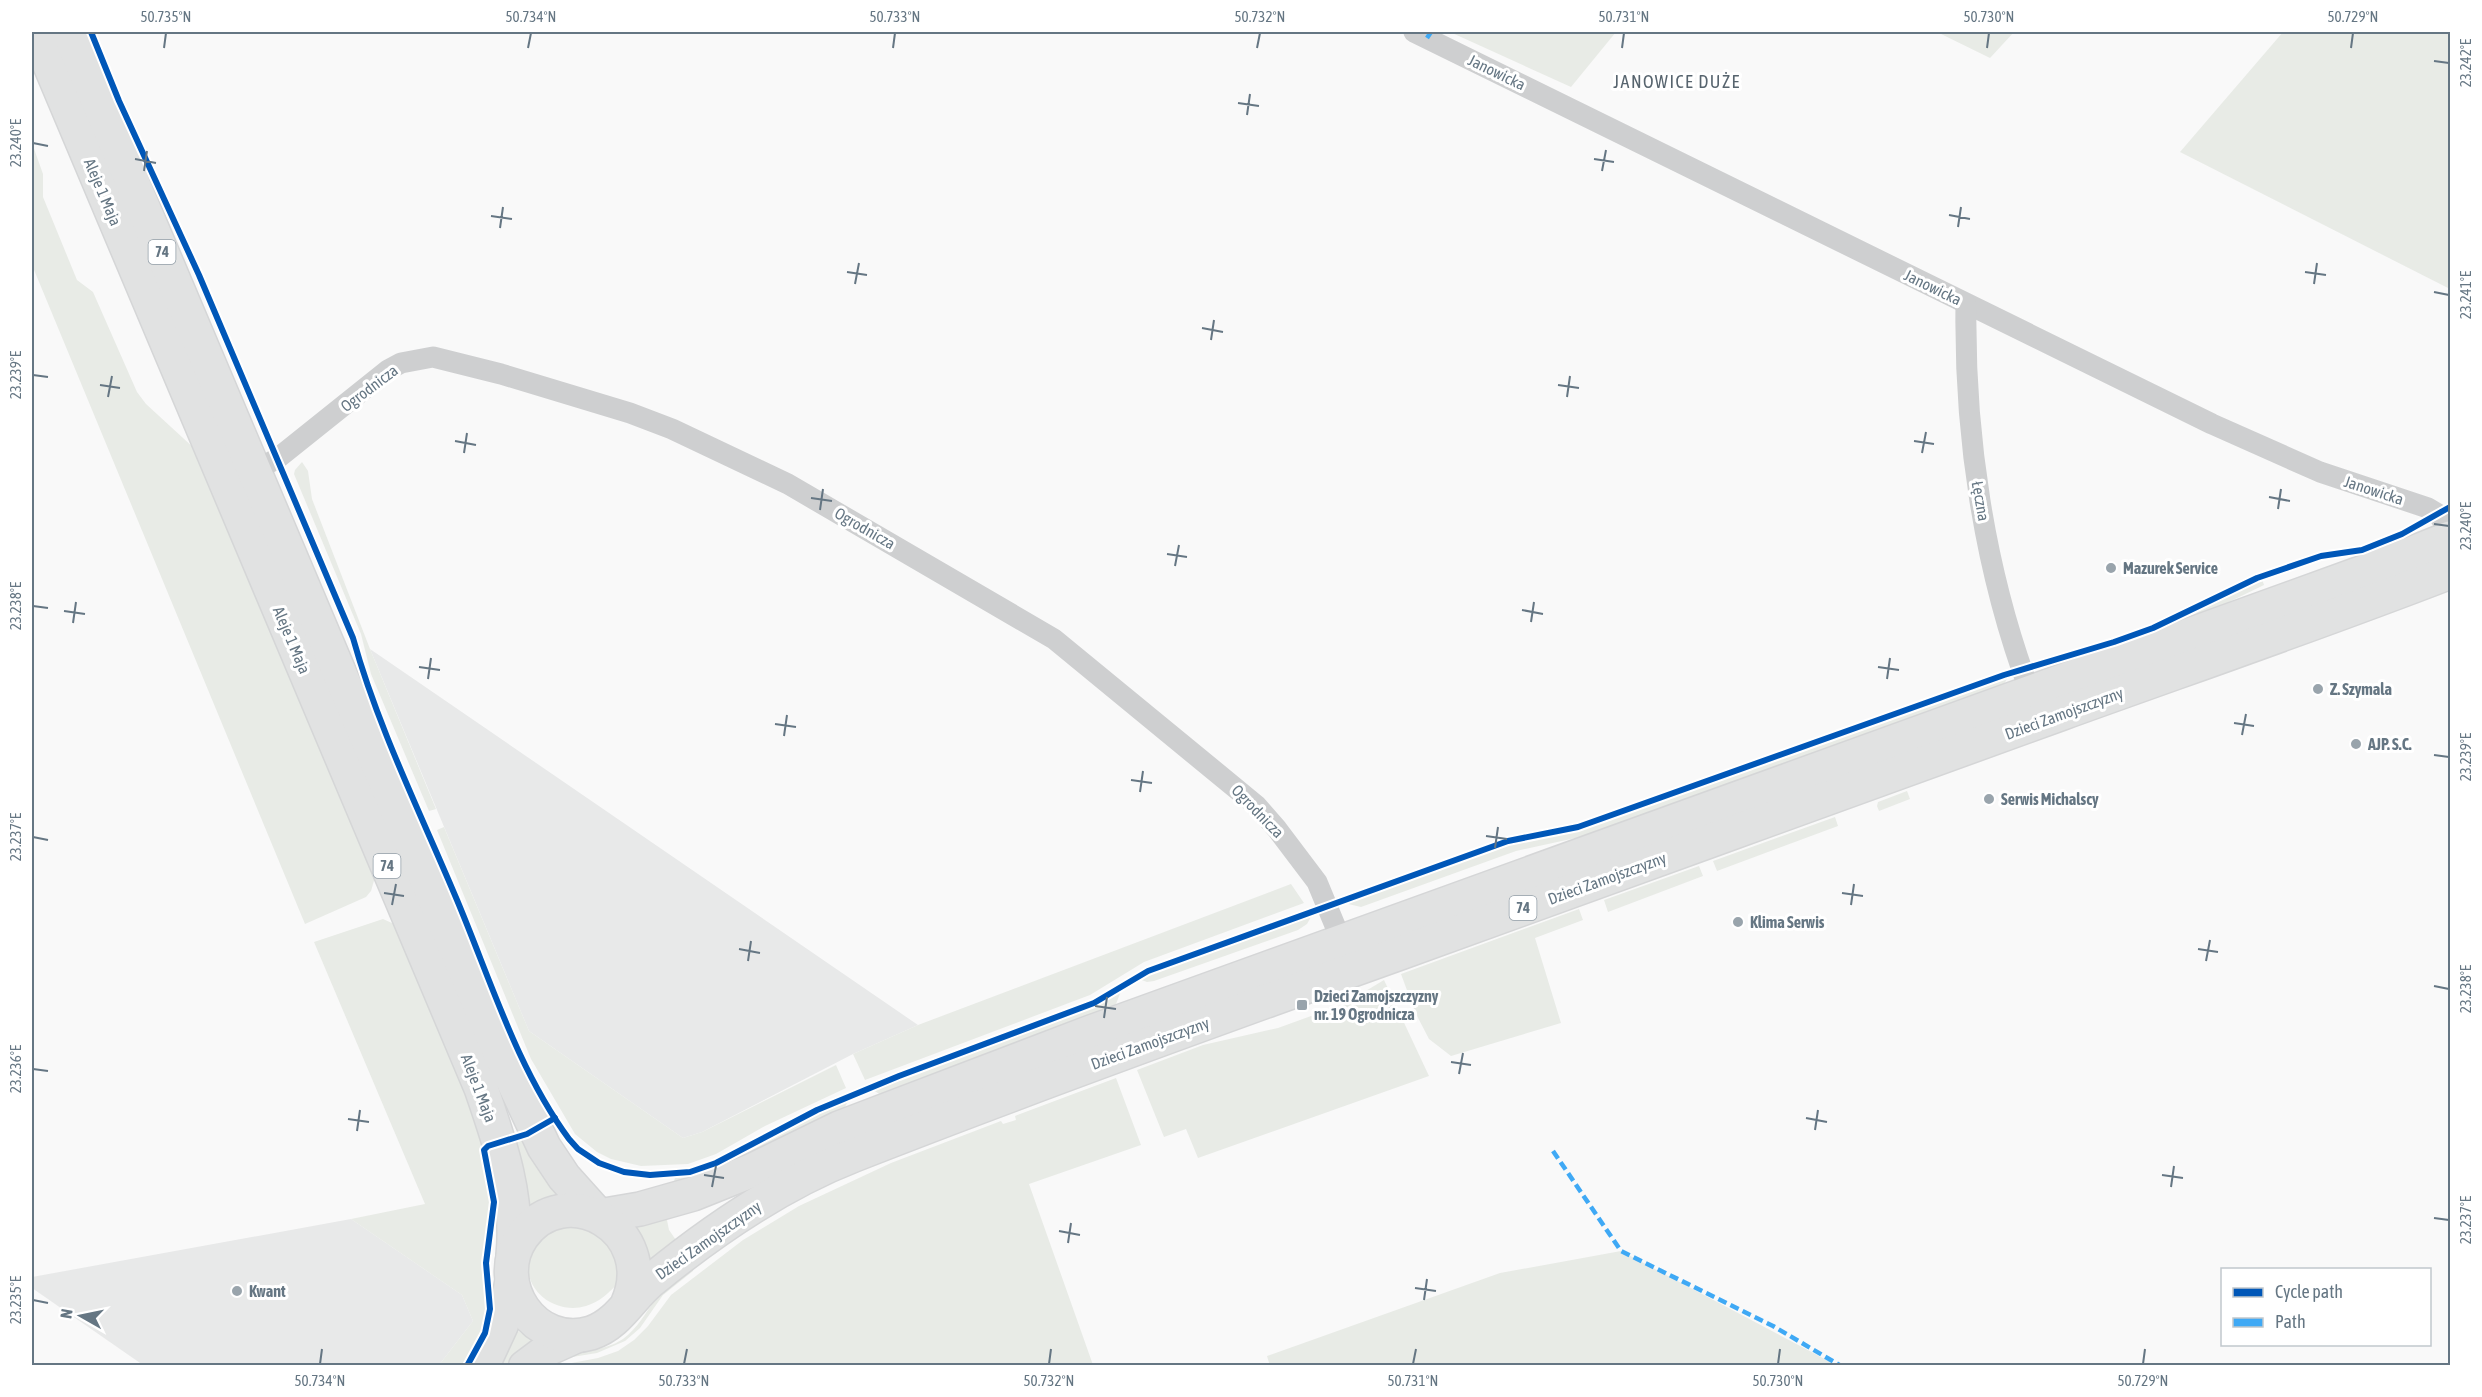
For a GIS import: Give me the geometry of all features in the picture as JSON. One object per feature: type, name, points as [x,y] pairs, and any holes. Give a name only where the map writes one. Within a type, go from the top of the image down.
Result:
[{"type":"main road","name":"Aleje 1 Maja","points":[[36,32],[544,1147],[564,1177],[599,1216]]},
{"type":"main road","name":"Aleje 1 Maja","points":[[69,32],[241,478],[481,1088],[506,1165],[513,1202],[516,1229],[512,1266]]},
{"type":"main road","name":"Dzieci Zamojszczyzny","points":[[599,1216],[640,1209],[693,1194],[753,1170],[849,1124],[1101,1028],[2393,561],[2451,538]]},
{"type":"main road","name":"Dzieci Zamojszczyzny","points":[[627,1305],[638,1291],[658,1274],[744,1212],[846,1158],[1118,1054],[2451,572]]},
{"type":"main road","name":"74","points":[[569,1211],[599,1216],[612,1224],[630,1248],[635,1277],[633,1292],[627,1305],[608,1325],[582,1335],[556,1334],[534,1322],[518,1302],[512,1266],[522,1237],[543,1219],[569,1211]]},
{"type":"street","name":"Janowicka","points":[[1414,32],[2212,424],[2292,460],[2428,508],[2438,514],[2451,533]]},
{"type":"street","name":"Łęczna","points":[[1966,304],[1965,344],[1976,478],[1995,571],[2017,658],[2030,692]]},
{"type":"street","name":"Ogrodnicza","points":[[241,478],[278,459],[388,370],[401,363],[433,357],[501,374],[630,413],[672,429],[819,501],[1005,609],[1072,652],[1256,805],[1317,882],[1341,940]]},
{"type":"street","points":[[484,1365],[503,1325],[512,1266]]},
{"type":"street","points":[[524,1365],[550,1348],[582,1335]]},
{"type":"shaded area","points":[[1450,32],[1616,32],[1571,87]]},
{"type":"shaded area","points":[[1937,32],[2014,32],[1990,58]]},
{"type":"shaded area","points":[[2283,32],[2450,32],[2450,289],[2180,152]]},
{"type":"shaded area","points":[[32,143],[43,174],[43,197],[77,280],[93,292],[137,392],[146,404],[195,449],[375,877],[371,891],[366,897],[305,924],[32,265]]},
{"type":"shaded area","points":[[302,462],[308,471],[312,499],[370,649],[436,809],[429,811],[371,674],[361,634],[294,474]]},
{"type":"shaded area","points":[[2262,579],[2264,585],[2202,615],[2194,613]]},
{"type":"shaded area","points":[[370,649],[918,1025],[853,1054],[702,1132],[683,1138],[529,1031]]},
{"type":"shaded area","points":[[2008,677],[2003,686],[1594,834],[1516,851],[1361,907],[1344,903],[1515,842],[1583,829]]},
{"type":"shaded area","points":[[1907,791],[1910,799],[1879,811],[1878,802]]},
{"type":"shaded area","points":[[1835,817],[1838,826],[1717,871],[1713,861]]},
{"type":"shaded area","points":[[444,827],[529,1031],[683,1138],[702,1132],[836,1065],[846,1088],[765,1126],[716,1154],[688,1164],[641,1166],[611,1159],[597,1152],[575,1134],[531,1059],[437,830]]},
{"type":"shaded area","points":[[1699,866],[1703,876],[1608,912],[1604,900]]},
{"type":"shaded area","points":[[1291,884],[1304,903],[1144,962],[1090,995],[865,1080],[853,1054],[918,1025]]},
{"type":"shaded area","points":[[1579,909],[1583,920],[1535,938],[1561,1023],[1451,1056],[1429,1039],[1415,1012],[1401,974]]},
{"type":"shaded area","points":[[1312,915],[1307,924],[1298,930],[1154,981],[1147,982],[1139,979]]},
{"type":"shaded area","points":[[383,919],[394,924],[399,930],[485,1141],[481,1144],[480,1150],[489,1193],[482,1270],[486,1307],[480,1333],[462,1365],[439,1365],[473,1321],[462,1295],[351,1219],[425,1204],[314,942]]},
{"type":"shaded area","points":[[1384,980],[1429,1076],[1198,1158],[1186,1129],[1164,1137],[1137,1070],[1203,1045],[1278,1028],[1344,1004]]},
{"type":"shaded area","points":[[1121,991],[1116,1004],[1108,1009],[881,1095],[873,1090],[1096,1006]]},
{"type":"shaded area","points":[[1116,1078],[1141,1145],[1029,1184],[1093,1365],[561,1365],[598,1358],[618,1351],[648,1326],[671,1295],[743,1240],[799,1206],[891,1163],[1001,1121],[1003,1124],[1016,1120],[1015,1116]]},
{"type":"shaded area","points":[[848,1101],[844,1109],[756,1154],[673,1185],[675,1178],[715,1166],[794,1125]]},
{"type":"shaded area","points":[[530,1139],[566,1191],[530,1215],[512,1143]]},
{"type":"shaded area","points":[[666,1215],[669,1230],[678,1243],[645,1267],[627,1221]]},
{"type":"shaded area","points":[[351,1219],[462,1295],[473,1321],[439,1365],[143,1365],[32,1288],[32,1277]]},
{"type":"shaded area","points":[[583,1222],[619,1255],[617,1284],[591,1304],[575,1308],[563,1307],[544,1298],[536,1290],[528,1270],[529,1258],[543,1233]]},
{"type":"shaded area","points":[[1621,1251],[1836,1365],[1270,1366],[1267,1356],[1500,1273]]},
{"type":"shaded area","points":[[694,1266],[693,1271],[663,1295],[640,1328],[625,1341],[597,1353],[566,1358],[609,1346],[623,1339],[637,1325],[660,1294]]},
{"type":"shaded area","points":[[515,1329],[535,1342],[511,1365],[498,1366]]},
{"type":"marked path","points":[[1427,38],[1431,32]]},
{"type":"marked path","points":[[1553,1151],[1621,1251],[1773,1326],[1841,1366]]},
{"type":"cycle path","points":[[91,32],[119,101],[199,275],[353,638],[387,738],[520,1054],[534,1083],[569,1139],[578,1149],[599,1163],[624,1172],[650,1175],[690,1172],[716,1163],[817,1110],[899,1076],[1094,1003],[1148,971],[1508,841],[1578,827],[2004,675],[2114,642],[2153,628],[2257,578],[2321,556],[2362,550],[2402,534],[2450,507]]},
{"type":"cycle path","points":[[467,1366],[485,1333],[490,1309],[486,1263],[494,1202],[484,1150],[488,1146],[527,1134],[555,1118]]},
{"type":"place","name":"Mazurek Service","points":[[2111,568]]},
{"type":"place","name":"Z. Szymala","points":[[2318,689]]},
{"type":"place","name":"AJP. S.C.","points":[[2356,744]]},
{"type":"place","name":"Serwis Michalscy","points":[[1989,799]]},
{"type":"place","name":"Klima Serwis","points":[[1738,922]]},
{"type":"place","name":"Dzieci Zamojszczyzny nr. 19 Ogrodnicza","points":[[1302,1005]]},
{"type":"place","name":"Kwant","points":[[237,1291]]},
{"type":"district","name":"JANOWICE DUŻE","points":[[1677,82]]}]
